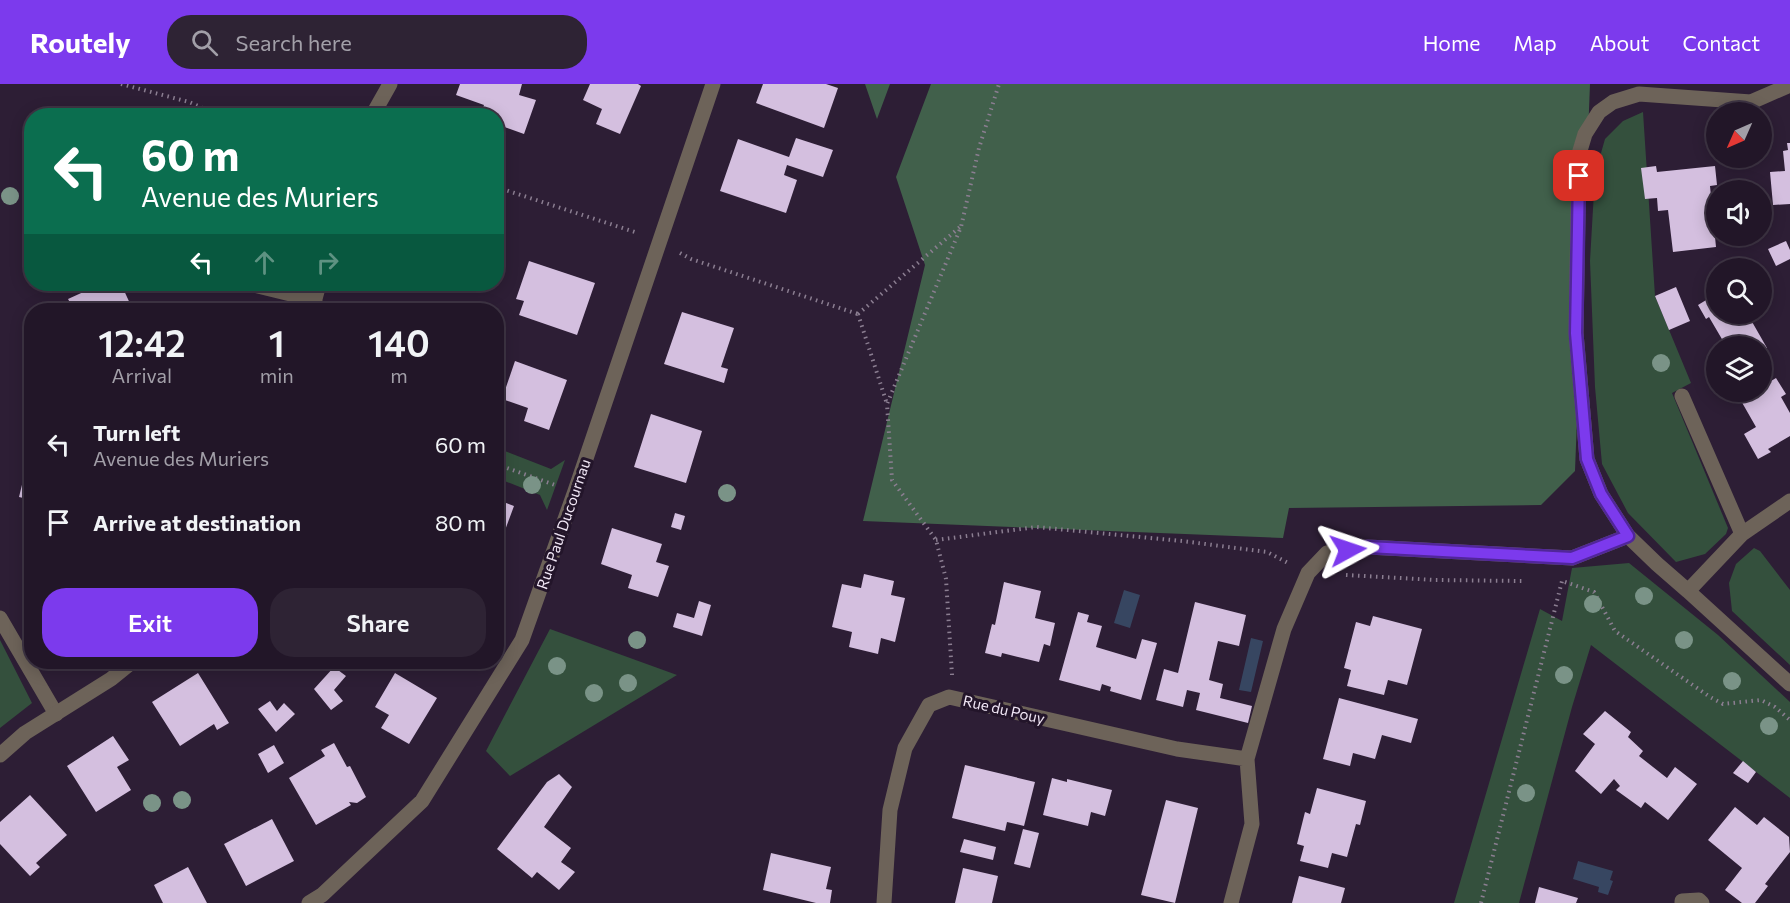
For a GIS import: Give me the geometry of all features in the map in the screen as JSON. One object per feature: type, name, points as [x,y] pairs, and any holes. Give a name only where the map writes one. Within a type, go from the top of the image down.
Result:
[{"type":"street","points":[[376,108],[390,84]]},
{"type":"street","name":"Rue Paul Ducournau","points":[[309,903],[322,895],[422,801],[522,640],[713,84]]},
{"type":"street","points":[[1790,85],[1751,102],[1639,94],[1613,102],[1599,112],[1585,134],[1579,154],[1576,333],[1587,459],[1601,494],[1628,536],[1790,684]]},
{"type":"street","points":[[271,291],[307,303]]},
{"type":"street","points":[[1682,396],[1742,534]]},
{"type":"street","points":[[1688,591],[1742,534],[1790,501]]},
{"type":"street","points":[[1231,903],[1252,824],[1247,759],[1284,629],[1308,573],[1327,553],[1368,547],[1572,558],[1628,536]]},
{"type":"street","points":[[0,618],[24,659]]},
{"type":"street","points":[[30,669],[56,714]]},
{"type":"street","points":[[0,755],[25,733],[123,669]]},
{"type":"street","name":"Rue du Pouy","points":[[884,903],[890,810],[905,748],[929,705],[949,697],[1177,749],[1247,759]]},
{"type":"street","points":[[1682,903],[1682,901],[1699,900],[1702,903]]},
{"type":"path","points":[[121,84],[189,102],[203,108]]},
{"type":"path","points":[[887,404],[961,226],[979,148],[999,84]]},
{"type":"path","points":[[504,190],[660,240],[691,260],[858,314]]},
{"type":"path","points":[[858,314],[961,226]]},
{"type":"path","points":[[858,314],[887,404],[891,480],[936,540],[946,579],[952,670],[949,697]]},
{"type":"path","points":[[504,467],[575,491]]},
{"type":"path","points":[[936,540],[1036,527],[1267,552],[1308,573],[1435,580],[1527,581]]},
{"type":"path","points":[[1551,581],[1562,581],[1594,592],[1615,631],[1710,697],[1723,704],[1761,700],[1775,707],[1790,720]]},
{"type":"path","points":[[1481,903],[1562,581]]},
{"type":"green space","points":[[865,84],[890,84],[877,119]]},
{"type":"green space","points":[[931,84],[1590,84],[1575,471],[1541,505],[1289,508],[1283,538],[863,521],[925,265],[896,177]]},
{"type":"green space","points":[[1643,112],[1655,296],[1691,383],[1672,393],[1728,528],[1726,534],[1705,554],[1676,562],[1628,513],[1602,464],[1595,387],[1590,261],[1595,174],[1605,139],[1623,121]]},
{"type":"green space","points":[[504,451],[551,469],[565,460],[547,510],[540,495],[504,481]]},
{"type":"green space","points":[[1754,548],[1760,551],[1790,590],[1790,665],[1732,611],[1729,583],[1736,564]]},
{"type":"green space","points":[[1629,563],[1718,635],[1790,702],[1790,798],[1591,645],[1519,903],[1454,903],[1540,609],[1562,621],[1572,568]]},
{"type":"green space","points":[[550,629],[677,675],[510,776],[486,751]]},
{"type":"green space","points":[[0,640],[32,703],[0,728]]},
{"type":"water","points":[[1124,590],[1140,595],[1130,628],[1114,623]]},
{"type":"water","points":[[1251,638],[1263,641],[1251,692],[1239,690]]},
{"type":"water","points":[[1578,861],[1613,871],[1610,880],[1613,881],[1608,895],[1598,892],[1599,887],[1573,879]]},
{"type":"building","points":[[460,84],[522,84],[519,95],[536,100],[524,134],[504,127],[504,108],[483,108],[484,105],[456,95]]},
{"type":"building","points":[[590,84],[638,84],[641,86],[620,134],[596,124],[602,109],[583,100]]},
{"type":"building","points":[[763,84],[826,84],[838,88],[824,128],[756,103]]},
{"type":"building","points":[[796,138],[833,150],[823,177],[787,165],[784,175],[797,180],[786,213],[720,191],[738,139],[789,157]]},
{"type":"building","points":[[1787,143],[1790,143],[1790,204],[1773,205],[1770,172],[1785,171],[1783,151],[1788,150]]},
{"type":"building","points":[[1656,166],[1657,172],[1715,168],[1716,180],[1706,180],[1706,246],[1716,247],[1673,252],[1668,210],[1658,211],[1657,198],[1645,199],[1641,168]]},
{"type":"building","points":[[1786,241],[1790,250],[1790,259],[1776,266],[1768,249]]},
{"type":"building","points":[[529,261],[595,283],[577,335],[519,315],[524,301],[516,299]]},
{"type":"building","points":[[1676,287],[1690,321],[1669,330],[1655,296]]},
{"type":"building","points":[[86,291],[124,291],[130,303],[70,303],[68,299]]},
{"type":"building","points":[[1706,300],[1706,319],[1698,305]]},
{"type":"building","points":[[682,312],[734,328],[721,367],[728,369],[724,383],[664,364]]},
{"type":"building","points":[[1713,324],[1753,324],[1760,336],[1720,336]]},
{"type":"building","points":[[515,361],[567,380],[549,430],[524,421],[528,408],[504,400]]},
{"type":"building","points":[[1776,378],[1786,394],[1781,397],[1790,413],[1790,436],[1768,449],[1771,452],[1758,459],[1744,434],[1756,427],[1742,402],[1772,402],[1772,380]]},
{"type":"building","points":[[651,414],[702,431],[686,483],[634,467]]},
{"type":"building","points":[[24,477],[24,498],[19,497]]},
{"type":"building","points":[[504,502],[514,506],[504,533]]},
{"type":"building","points":[[675,513],[685,516],[681,530],[671,527]]},
{"type":"building","points":[[612,528],[662,544],[656,562],[669,566],[658,597],[628,588],[632,575],[601,564]]},
{"type":"building","points":[[864,574],[894,581],[891,595],[905,598],[895,642],[881,638],[878,654],[849,647],[852,632],[832,627],[842,584],[861,588]]},
{"type":"building","points":[[1004,582],[1041,591],[1035,618],[1055,623],[1050,646],[1044,644],[1039,662],[1002,653],[1001,657],[985,653],[992,624],[995,625]]},
{"type":"building","points":[[699,601],[711,605],[702,636],[673,627],[677,613],[694,618]]},
{"type":"building","points":[[1195,602],[1246,615],[1239,646],[1218,641],[1209,680],[1223,684],[1220,698],[1252,706],[1248,723],[1196,710],[1200,693],[1187,690],[1183,707],[1156,700],[1164,669],[1178,673]]},
{"type":"building","points":[[1078,612],[1089,615],[1087,622],[1102,626],[1096,647],[1136,659],[1142,639],[1157,643],[1141,700],[1110,691],[1111,687],[1102,684],[1100,691],[1059,680]]},
{"type":"building","points":[[1373,616],[1422,629],[1407,685],[1388,680],[1384,695],[1347,686],[1351,670],[1344,668],[1356,622],[1370,626]]},
{"type":"building","points":[[332,669],[337,669],[346,676],[334,690],[343,701],[331,710],[314,689]]},
{"type":"building","points":[[198,673],[229,723],[217,730],[214,724],[180,746],[152,702]]},
{"type":"building","points":[[395,673],[437,698],[409,744],[381,728],[389,715],[375,707]]},
{"type":"building","points":[[1339,698],[1418,719],[1411,743],[1382,735],[1375,759],[1353,753],[1350,766],[1323,759]]},
{"type":"building","points":[[270,701],[277,711],[284,703],[295,714],[276,732],[258,709]]},
{"type":"building","points":[[1605,711],[1631,732],[1628,737],[1643,751],[1639,756],[1667,778],[1675,767],[1697,784],[1668,820],[1645,802],[1641,808],[1616,790],[1620,786],[1614,779],[1601,794],[1575,771],[1595,744],[1583,734]]},
{"type":"building","points":[[113,736],[129,760],[117,767],[131,790],[96,812],[67,766]]},
{"type":"building","points":[[334,743],[347,767],[350,766],[366,797],[357,803],[349,802],[351,805],[316,825],[289,778],[325,756],[321,750]]},
{"type":"building","points":[[274,745],[284,763],[268,773],[258,754]]},
{"type":"building","points":[[1743,761],[1756,772],[1748,783],[1733,773]]},
{"type":"building","points":[[965,765],[1035,782],[1024,826],[1007,822],[1005,831],[952,818]]},
{"type":"building","points":[[559,774],[572,787],[544,827],[571,848],[561,862],[575,872],[559,890],[537,872],[532,878],[497,849],[547,782]]},
{"type":"building","points":[[1052,778],[1067,782],[1067,779],[1112,790],[1105,816],[1091,812],[1088,826],[1043,815]]},
{"type":"building","points":[[1317,788],[1366,801],[1360,825],[1356,824],[1347,857],[1332,853],[1328,868],[1300,861],[1304,846],[1297,844],[1305,812],[1310,814]]},
{"type":"building","points":[[30,795],[67,835],[36,863],[40,867],[30,876],[0,844],[0,822]]},
{"type":"building","points":[[1166,800],[1198,808],[1175,903],[1141,895]]},
{"type":"building","points":[[1735,807],[1757,825],[1764,817],[1789,837],[1790,852],[1765,884],[1768,886],[1755,903],[1742,903],[1725,890],[1742,868],[1708,840]]},
{"type":"building","points":[[272,819],[294,861],[246,886],[224,844]]},
{"type":"building","points":[[1023,829],[1039,833],[1030,868],[1014,864]]},
{"type":"building","points":[[964,839],[996,847],[993,860],[960,852]]},
{"type":"building","points":[[771,853],[831,867],[826,889],[832,890],[830,903],[816,903],[763,890]]},
{"type":"building","points":[[188,867],[207,903],[163,903],[154,885]]},
{"type":"building","points":[[963,868],[998,876],[992,903],[955,903]]},
{"type":"building","points":[[1299,876],[1345,888],[1341,903],[1292,903]]},
{"type":"building","points":[[1539,887],[1578,898],[1576,903],[1535,903]]},
{"type":"route","points":[[1348,550],[1368,547],[1572,558],[1628,536],[1601,494],[1587,459],[1576,333],[1579,176]]}]
